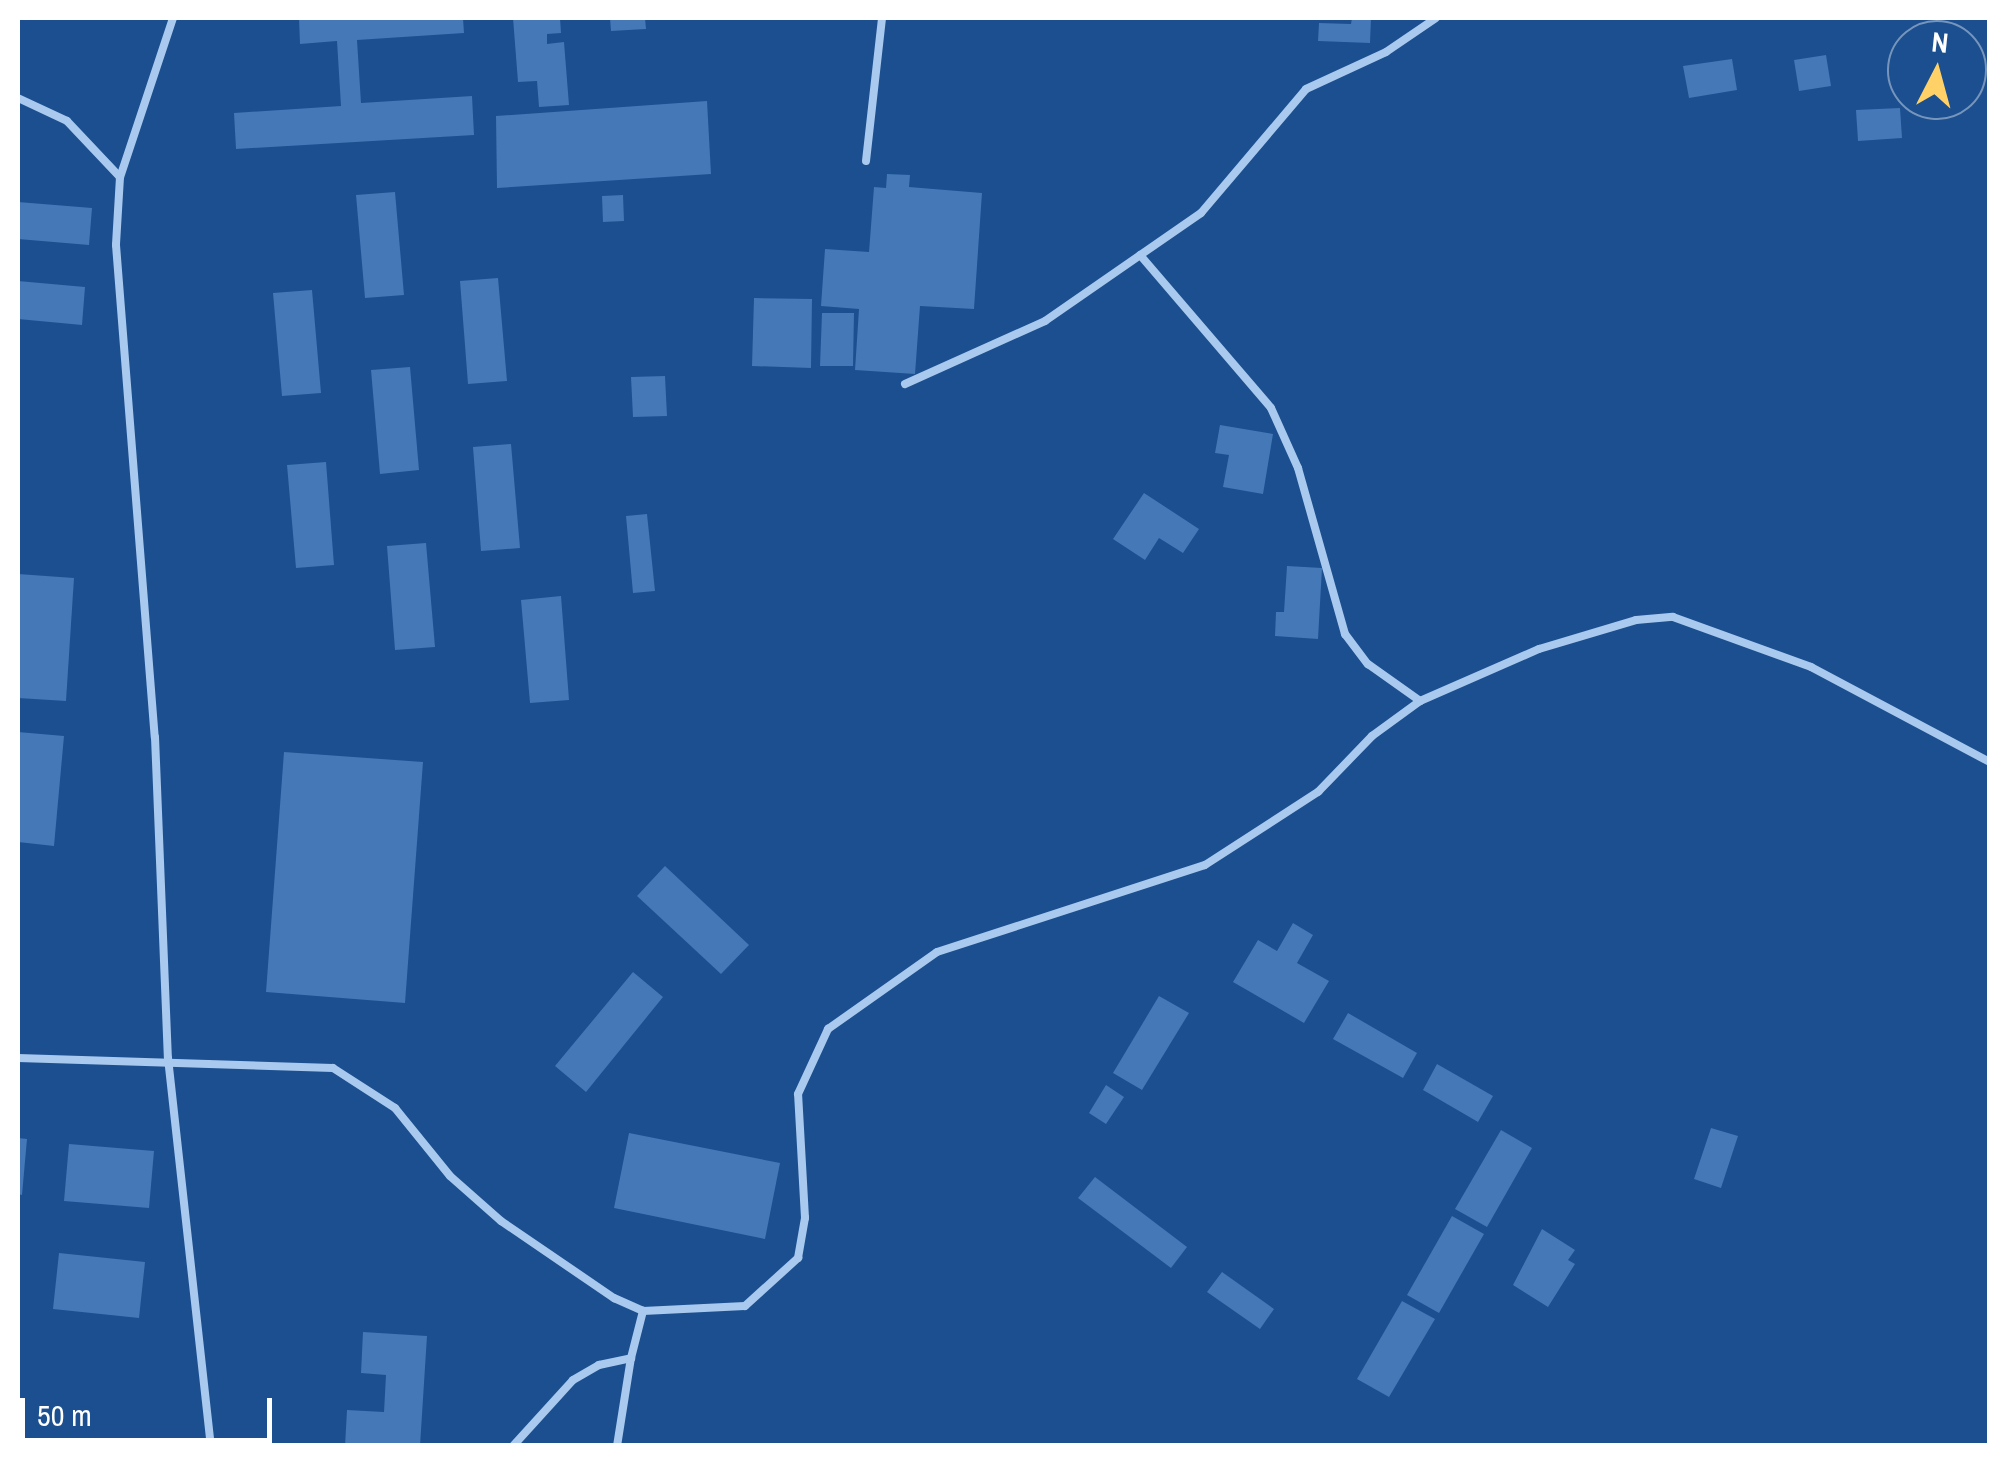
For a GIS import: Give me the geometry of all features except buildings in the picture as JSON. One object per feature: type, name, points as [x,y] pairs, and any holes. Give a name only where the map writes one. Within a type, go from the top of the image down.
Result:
[{"type":"lane","points":[[173,18],[120,178],[116,245],[155,737],[168,1058],[212,1446]]},
{"type":"lane","points":[[866,161],[882,18]]},
{"type":"lane","points":[[905,384],[1045,321],[1201,214],[1306,88],[1386,52],[1436,18]]},
{"type":"lane","points":[[18,98],[67,121],[120,178]]},
{"type":"lane","points":[[1140,255],[1272,408],[1298,468],[1344,634],[1368,664],[1420,701]]},
{"type":"lane","points":[[18,1058],[168,1058],[333,1068],[361,1080],[501,1221],[643,1311],[746,1306],[791,1266],[805,1218],[798,1094],[809,1060],[828,1028],[882,985],[937,952],[1205,865],[1318,792],[1372,736],[1420,701],[1539,649],[1636,620],[1673,617],[1810,667],[1990,762]]},
{"type":"lane","points":[[618,1446],[631,1358],[643,1311]]},
{"type":"lane","points":[[512,1446],[573,1380],[599,1364],[631,1358]]}]
